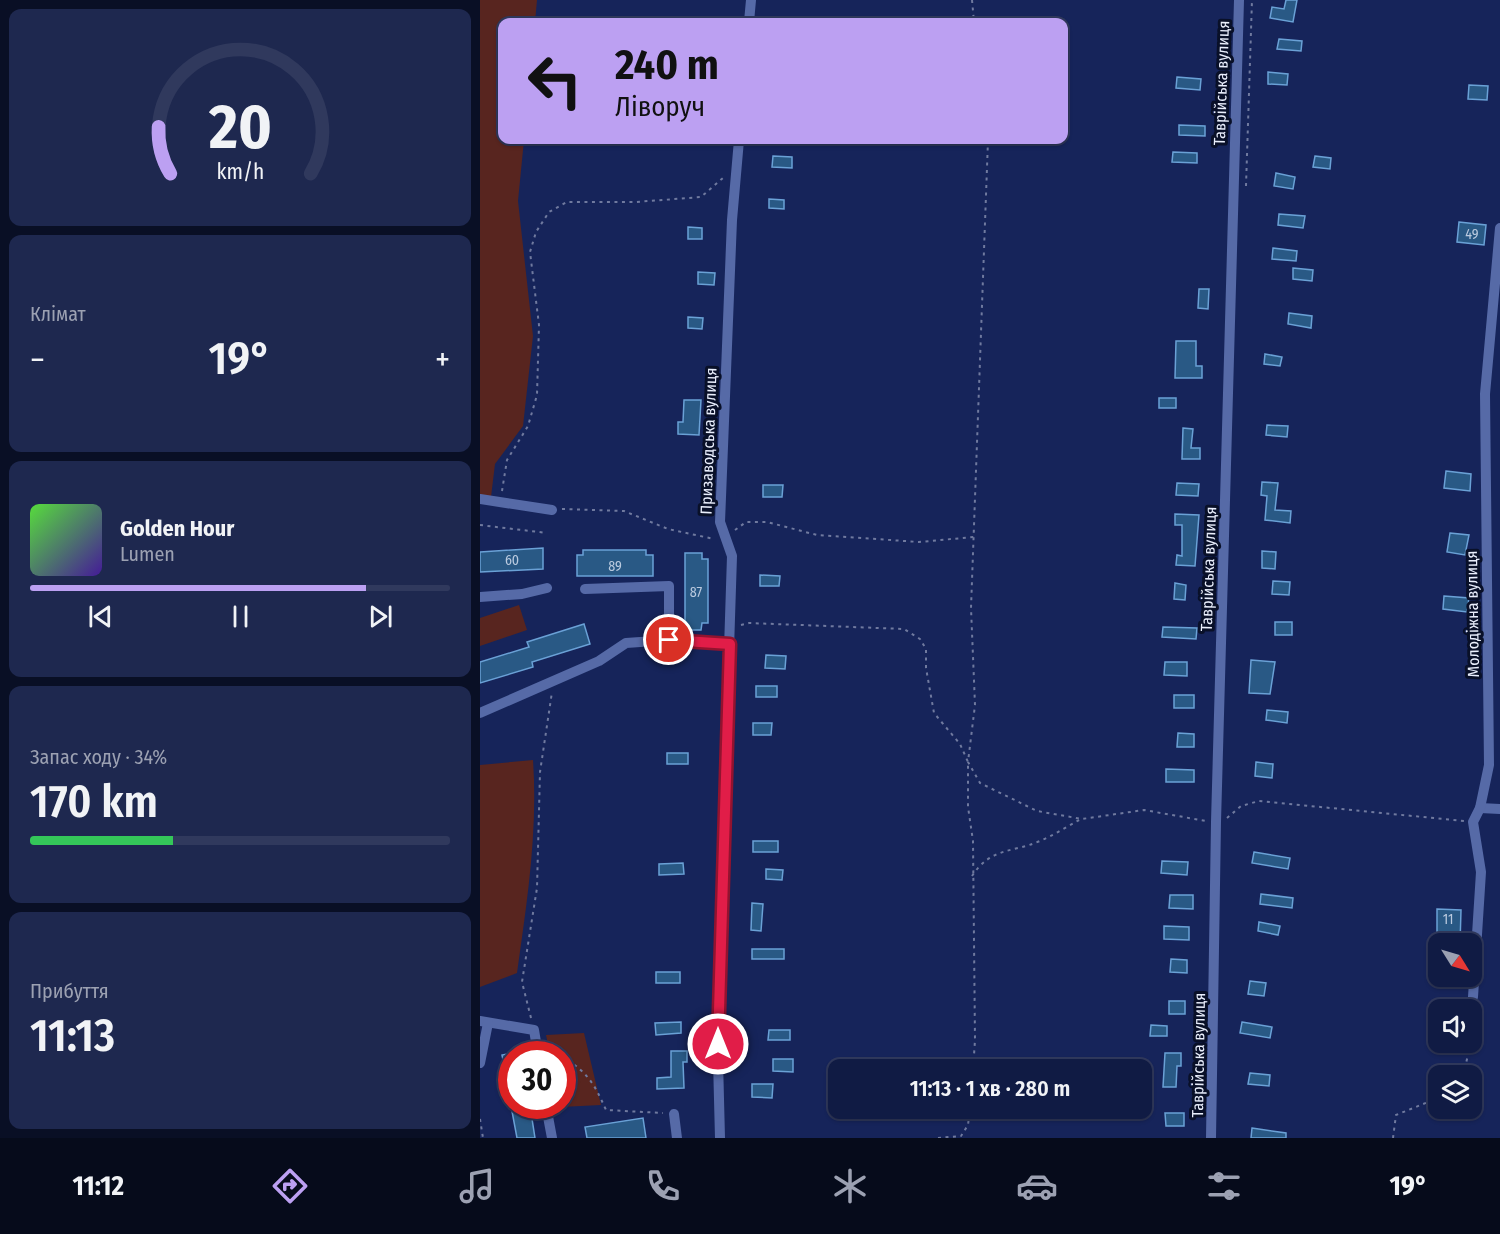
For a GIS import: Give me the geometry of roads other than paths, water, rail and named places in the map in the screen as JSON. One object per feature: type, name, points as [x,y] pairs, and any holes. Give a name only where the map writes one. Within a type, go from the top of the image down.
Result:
[{"type":"street","points":[[749,18],[751,0]]},
{"type":"street","name":"Таврійська вулиця","points":[[1211,1138],[1216,827],[1239,0]]},
{"type":"street","name":"Призаводська вулиця","points":[[720,1138],[717,1021],[732,556],[720,522],[732,220],[739,144]]},
{"type":"street","name":"Молодіжна вулиця","points":[[1473,997],[1481,872],[1473,822],[1480,808],[1489,765],[1485,394],[1500,228]]},
{"type":"street","points":[[480,499],[552,510]]},
{"type":"street","points":[[585,589],[669,586],[669,640]]},
{"type":"street","points":[[480,597],[522,594],[547,588]]},
{"type":"street","points":[[480,713],[598,661],[626,643],[669,640],[730,644]]},
{"type":"street","points":[[1480,808],[1500,809]]},
{"type":"street","points":[[480,1063],[484,1022],[534,1030],[536,1041]]},
{"type":"street","points":[[674,1114],[677,1138]]},
{"type":"street","points":[[548,1119],[552,1138]]}]
